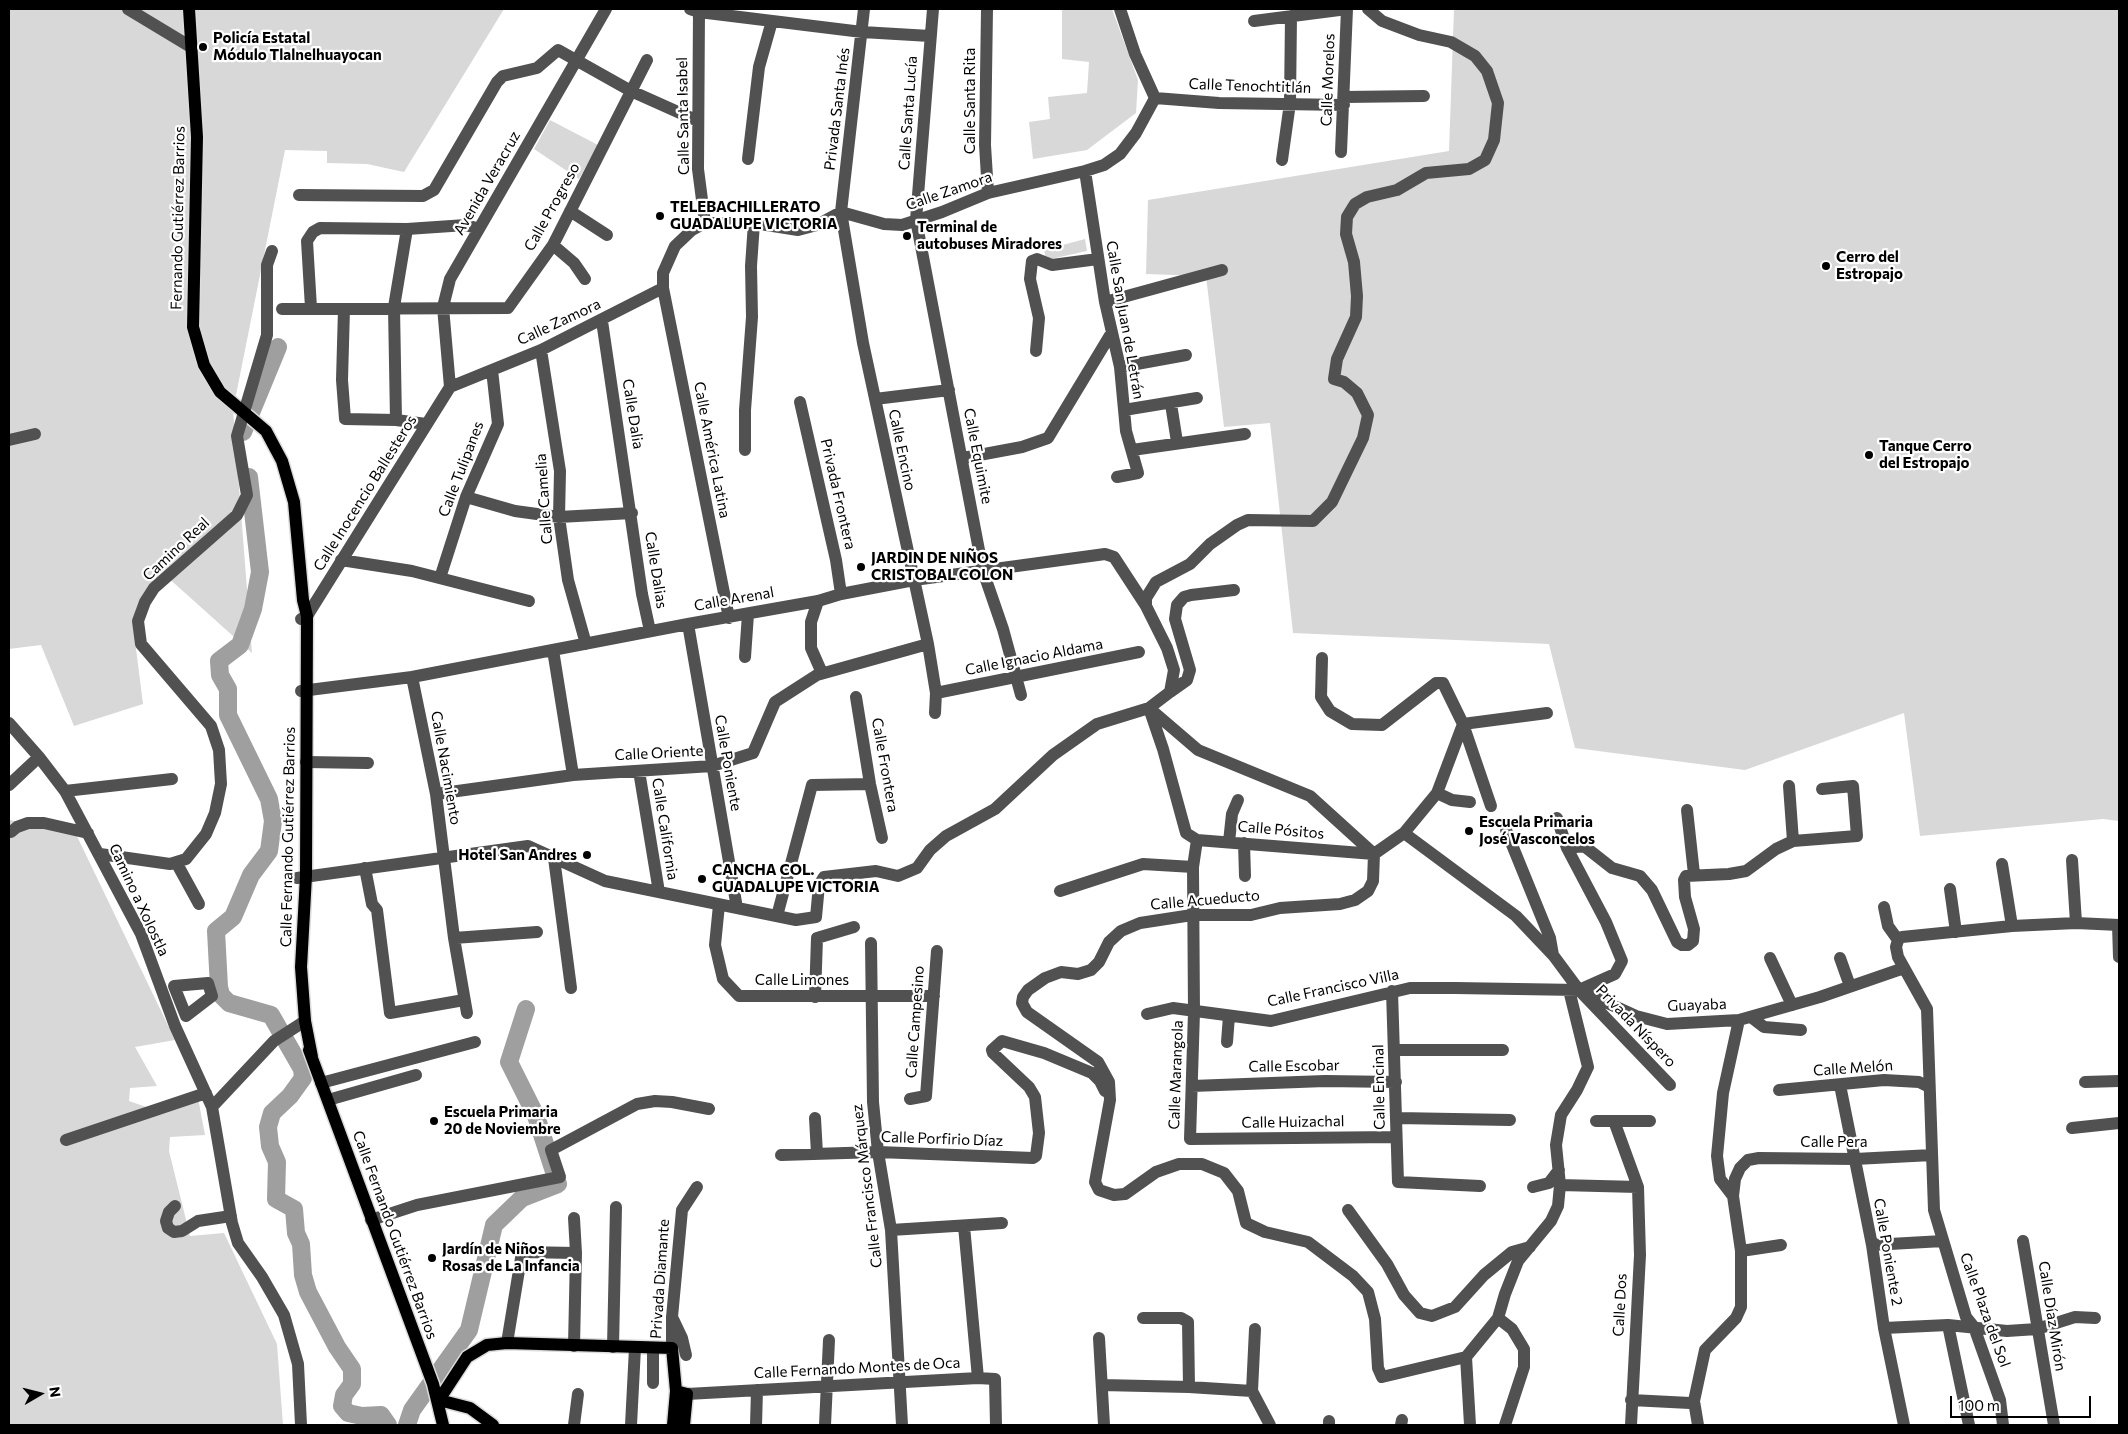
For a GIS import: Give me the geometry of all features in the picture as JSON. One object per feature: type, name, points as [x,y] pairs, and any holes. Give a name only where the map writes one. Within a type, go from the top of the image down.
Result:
[{"type":"main road","name":"Fernando Gutiérrez Barrios","points":[[189,9],[196,137],[193,327],[204,365],[220,392],[251,417]]},
{"type":"main road","points":[[251,417],[266,431],[282,461],[294,502],[304,618]]},
{"type":"main road","name":"Calle Fernando Gutiérrez Barrios","points":[[301,876],[304,618]]},
{"type":"main road","name":"Calle Fernando Gutiérrez Barrios","points":[[304,691],[306,762],[301,876],[293,967],[302,1023],[321,1083],[439,1400],[443,1425]]},
{"type":"main road","points":[[493,1425],[470,1408],[439,1400],[467,1357],[487,1344],[507,1343],[672,1348],[681,1393],[684,1425]]},
{"type":"main road","points":[[673,1425],[681,1393]]},
{"type":"street","points":[[128,9],[191,47]]},
{"type":"street","name":"Avenida Veracruz","points":[[450,387],[443,307],[450,279],[606,9]]},
{"type":"street","name":"Privada Santa Inés","points":[[841,212],[864,9]]},
{"type":"street","name":"Calle Santa Lucía","points":[[916,220],[933,9]]},
{"type":"street","name":"Calle Santa Rita","points":[[987,9],[985,145],[988,193]]},
{"type":"street","points":[[1120,9],[1135,54],[1154,98]]},
{"type":"street","points":[[1254,21],[1347,9]]},
{"type":"street","name":"Calle Morelos","points":[[1341,152],[1347,9]]},
{"type":"street","points":[[1170,692],[1174,679],[1172,659],[1146,606],[1146,598],[1156,582],[1190,564],[1210,544],[1237,525],[1248,520],[1313,521],[1332,502],[1363,438],[1368,415],[1357,393],[1344,382],[1334,379],[1337,359],[1356,317],[1357,296],[1354,262],[1346,234],[1348,217],[1355,204],[1367,197],[1397,190],[1426,173],[1469,170],[1484,160],[1494,140],[1498,103],[1487,71],[1475,56],[1451,42],[1418,35],[1382,21],[1368,9]]},
{"type":"street","points":[[696,10],[773,14],[862,32],[930,36]]},
{"type":"street","name":"Calle Santa Isabel","points":[[696,10],[698,169],[705,223]]},
{"type":"street","points":[[748,158],[759,67],[773,14]]},
{"type":"street","points":[[1282,160],[1290,103],[1291,16]]},
{"type":"street","points":[[299,195],[423,196],[434,190],[497,82],[503,76],[536,68],[558,50],[631,92],[698,121]]},
{"type":"street","name":"Calle Progreso","points":[[443,307],[508,308],[553,246],[647,60]]},
{"type":"street","name":"Calle Tenochtitlán","points":[[1154,98],[1219,103],[1290,103],[1424,96]]},
{"type":"street","name":"Calle Zamora","points":[[841,212],[884,224],[902,225],[942,212],[988,193],[1104,165],[1120,154],[1136,133],[1154,98]]},
{"type":"street","name":"Calle San Juan de Letrán","points":[[1085,171],[1105,302],[1120,367],[1126,432],[1138,473],[1117,477]]},
{"type":"street","points":[[570,211],[607,235]]},
{"type":"street","points":[[663,288],[663,273],[675,246],[692,230],[705,223],[754,223],[798,230],[817,224],[841,212]]},
{"type":"street","name":"Calle Encino","points":[[841,212],[875,399],[928,644],[936,693],[935,713]]},
{"type":"street","name":"Calle Equimite","points":[[916,220],[963,458],[983,572],[1003,629],[1021,695]]},
{"type":"street","points":[[745,450],[745,410],[752,325],[751,266],[754,223]]},
{"type":"street","points":[[311,308],[308,241],[313,232],[320,228],[406,229],[466,225],[479,229]]},
{"type":"street","points":[[396,420],[394,307],[406,229]]},
{"type":"street","points":[[553,246],[574,263],[585,279]]},
{"type":"street","name":"Camino Real","points":[[176,862],[186,859],[196,848],[206,834],[215,814],[221,784],[219,750],[211,726],[141,644],[138,621],[145,602],[154,588],[237,515],[247,495],[246,477],[238,436],[251,417],[267,335],[269,298],[267,265],[272,250]]},
{"type":"street","points":[[1036,351],[1039,318],[1030,279],[1032,261],[1037,259],[1052,266],[1098,259]]},
{"type":"street","points":[[1105,302],[1222,270]]},
{"type":"street","name":"Calle Zamora","points":[[450,387],[541,350],[602,321],[663,288]]},
{"type":"street","name":"Calle América Latina","points":[[663,288],[729,618]]},
{"type":"street","points":[[282,309],[443,307]]},
{"type":"street","points":[[344,309],[342,380],[345,419],[396,420],[426,424]]},
{"type":"street","name":"Calle Dalia","points":[[602,321],[632,513]]},
{"type":"street","points":[[963,458],[1022,447],[1048,438],[1112,332]]},
{"type":"street","name":"Calle Camelia","points":[[541,350],[560,471],[559,517],[568,580],[586,644]]},
{"type":"street","points":[[1120,367],[1186,355]]},
{"type":"street","name":"Calle Tulipanes","points":[[440,578],[466,497],[498,424],[492,370]]},
{"type":"street","name":"Calle Inocencio Ballesteros","points":[[304,618],[450,387]]},
{"type":"street","points":[[875,399],[949,390]]},
{"type":"street","points":[[1124,410],[1171,404],[1197,398]]},
{"type":"street","name":"Privada Frontera","points":[[800,402],[836,560],[841,594]]},
{"type":"street","points":[[1171,404],[1177,442]]},
{"type":"street","points":[[9,440],[35,434]]},
{"type":"street","points":[[1132,450],[1177,442],[1245,434]]},
{"type":"street","points":[[466,497],[514,510],[559,517],[632,513]]},
{"type":"street","name":"Calle Dalias","points":[[632,513],[642,594],[650,631]]},
{"type":"street","name":"Calle Arenal","points":[[304,691],[412,677],[818,601],[841,594],[914,580],[1110,554],[1146,606]]},
{"type":"street","points":[[341,560],[440,578],[529,601]]},
{"type":"street","points":[[301,876],[528,846],[605,881],[796,920],[816,917],[819,885],[824,877],[836,874],[876,871],[898,876],[917,868],[930,850],[946,836],[995,809],[1053,755],[1097,724],[1149,708],[1187,680],[1190,670],[1175,619],[1177,605],[1184,597],[1191,595],[1234,590]]},
{"type":"street","points":[[818,601],[811,622],[811,648],[822,673]]},
{"type":"street","points":[[744,656],[748,614]]},
{"type":"street","name":"Calle Poniente","points":[[688,624],[737,908]]},
{"type":"street","name":"Calle Oriente","points":[[436,794],[573,775],[712,766],[753,752],[775,702],[822,673],[928,644]]},
{"type":"street","points":[[553,650],[573,775]]},
{"type":"street","name":"Calle Ignacio Aldama","points":[[936,693],[1139,652]]},
{"type":"street","points":[[1322,658],[1321,697],[1330,711],[1352,724],[1382,725],[1436,683],[1443,683],[1463,724],[1491,806]]},
{"type":"street","name":"Calle Nacimiento","points":[[412,677],[436,794],[454,938],[467,1013]]},
{"type":"street","name":"Calle Frontera","points":[[856,697],[870,784],[882,838]]},
{"type":"street","points":[[1149,708],[1191,836]]},
{"type":"street","points":[[1149,708],[1198,750],[1310,796],[1374,854],[1404,832],[1437,793],[1463,724]]},
{"type":"street","points":[[1463,724],[1547,713]]},
{"type":"street","name":"Camino a Xolostla","points":[[9,723],[39,757],[65,791],[100,854],[140,934],[168,1007],[212,1107],[231,1216],[238,1243],[262,1277],[284,1315],[298,1364],[301,1425]]},
{"type":"street","points":[[9,785],[39,757]]},
{"type":"street","points":[[306,762],[368,763]]},
{"type":"street","name":"Calle California","points":[[639,771],[659,892]]},
{"type":"street","points":[[65,791],[172,779]]},
{"type":"street","points":[[777,916],[812,785],[870,784]]},
{"type":"street","points":[[1789,786],[1793,841]]},
{"type":"street","points":[[1567,848],[1584,846],[1612,868],[1640,876],[1652,890],[1677,942],[1688,945],[1692,941],[1694,929],[1685,897],[1684,880],[1686,876],[1694,874],[1729,874],[1746,870],[1776,849],[1793,841],[1857,836],[1853,786],[1822,788]]},
{"type":"street","points":[[1437,793],[1452,800],[1470,802]]},
{"type":"street","points":[[1228,842],[1232,814],[1238,800]]},
{"type":"street","points":[[1686,810],[1694,874]]},
{"type":"street","points":[[1470,1425],[1466,1357],[1498,1318],[1504,1294],[1518,1261],[1551,1221],[1558,1206],[1560,1185],[1556,1145],[1561,1115],[1577,1090],[1588,1067],[1574,990],[1615,974],[1622,961],[1606,922],[1567,848],[1557,818]]},
{"type":"street","points":[[12,832],[17,827],[28,823],[44,823],[88,833]]},
{"type":"street","points":[[1506,830],[1550,938],[1553,955]]},
{"type":"street","name":"Privada Níspero","points":[[1404,832],[1516,916],[1553,955],[1574,990],[1670,1085]]},
{"type":"street","name":"Calle Pósitos","points":[[1191,836],[1228,842],[1374,854]]},
{"type":"street","name":"Calle Marangola","points":[[1190,1139],[1194,1012],[1191,836]]},
{"type":"street","points":[[1244,843],[1245,876]]},
{"type":"street","points":[[100,854],[170,864],[176,862],[198,904]]},
{"type":"street","name":"Calle Acueducto","points":[[1374,854],[1373,881],[1368,891],[1355,900],[1340,904],[1280,908],[1251,915],[1192,915],[1140,923],[1121,931],[1109,942],[1099,962],[1091,970],[1078,974],[1061,972],[1045,978],[1028,990],[1023,997],[1022,1003],[1026,1012],[1034,1020],[1098,1062],[1110,1082],[1110,1100],[1095,1182],[1099,1190],[1114,1195],[1125,1194],[1156,1172],[1179,1164],[1202,1164],[1224,1173],[1238,1191],[1246,1223],[1265,1232],[1308,1242],[1353,1276],[1368,1292],[1374,1318],[1378,1368],[1382,1377],[1466,1357]]},
{"type":"street","points":[[554,858],[571,988]]},
{"type":"street","points":[[2072,860],[2076,923]]},
{"type":"street","points":[[1060,891],[1143,864],[1193,867]]},
{"type":"street","points":[[2002,864],[2012,926]]},
{"type":"street","points":[[365,868],[372,904],[377,910],[390,1013],[464,1000]]},
{"type":"street","points":[[1950,890],[1956,932]]},
{"type":"street","name":"Calle Limones","points":[[719,905],[715,945],[723,979],[739,996],[934,996]]},
{"type":"street","name":"Calle Plaza del Sol","points":[[1884,907],[1888,926],[1898,940],[1896,947],[1898,957],[1927,1010],[1934,1210],[1966,1317],[1974,1327],[2000,1400],[2003,1425]]},
{"type":"street","points":[[1898,940],[1902,937],[2012,926],[2076,923],[2119,925],[2119,957]]},
{"type":"street","points":[[815,997],[817,938],[854,927]]},
{"type":"street","points":[[454,938],[537,932]]},
{"type":"street","name":"Calle Francisco Márquez","points":[[871,943],[873,1102],[878,1152],[892,1230],[902,1425]]},
{"type":"street","name":"Calle Campesino","points":[[910,1099],[926,1096],[937,951]]},
{"type":"street","points":[[1770,958],[1792,1005]]},
{"type":"street","points":[[1840,958],[1850,986]]},
{"type":"street","name":"Guayaba","points":[[1574,990],[1636,1016],[1667,1024],[1745,1018],[1820,997],[1904,968]]},
{"type":"street","name":"Calle Francisco Villa","points":[[1194,1012],[1271,1021],[1410,988],[1574,990]]},
{"type":"street","name":"Calle Encinal","points":[[1392,991],[1398,1182],[1480,1186]]},
{"type":"street","points":[[168,1007],[180,1002]]},
{"type":"street","name":"Calle Marangola","points":[[1148,1014],[1173,1008],[1194,1012]]},
{"type":"street","points":[[1228,1042],[1229,1016]]},
{"type":"street","points":[[1698,1425],[1694,1401],[1704,1350],[1736,1318],[1741,1307],[1741,1251],[1733,1196],[1720,1179],[1717,1156],[1722,1093],[1745,1018],[1764,1027],[1801,1030]]},
{"type":"street","points":[[212,1107],[274,1040],[302,1023]]},
{"type":"street","name":"Calle Porfirio Díaz","points":[[781,1155],[878,1152],[1030,1160],[1035,1157],[1039,1133],[1035,1097],[1030,1087],[992,1052],[998,1043],[1007,1040],[1092,1073],[1100,1081],[1110,1100]]},
{"type":"street","points":[[321,1083],[475,1042]]},
{"type":"street","points":[[1394,1050],[1503,1050]]},
{"type":"street","points":[[328,1100],[416,1075]]},
{"type":"street","name":"Calle Escobar","points":[[1192,1086],[1325,1081],[1396,1082]]},
{"type":"street","name":"Calle Melón","points":[[1779,1090],[1840,1084],[1908,1081],[1919,1082],[1929,1087]]},
{"type":"street","points":[[2085,1082],[2119,1081]]},
{"type":"street","name":"Calle Poniente 2","points":[[1840,1084],[1872,1245],[1884,1328],[1904,1425]]},
{"type":"street","points":[[66,1140],[206,1093]]},
{"type":"street","points":[[371,1220],[417,1206],[560,1177],[552,1150],[637,1104],[654,1101],[672,1102],[709,1110]]},
{"type":"street","points":[[815,1118],[818,1154]]},
{"type":"street","points":[[1397,1118],[1510,1120]]},
{"type":"street","points":[[1596,1121],[1650,1121]]},
{"type":"street","points":[[1560,1185],[1638,1187],[1614,1121]]},
{"type":"street","points":[[2072,1128],[2119,1124]]},
{"type":"street","name":"Calle Huizachal","points":[[1190,1139],[1396,1136]]},
{"type":"street","name":"Calle Pera","points":[[1733,1196],[1735,1179],[1740,1168],[1748,1160],[1759,1158],[1855,1159],[1932,1155]]},
{"type":"street","points":[[1533,1187],[1549,1183],[1558,1170]]},
{"type":"street","name":"Privada Diamante","points":[[672,1348],[672,1317],[682,1210],[698,1187]]},
{"type":"street","name":"Calle Dos","points":[[1631,1425],[1640,1255],[1638,1187]]},
{"type":"street","points":[[175,1206],[169,1212],[166,1221],[168,1228],[174,1232],[182,1231],[198,1221],[231,1216]]},
{"type":"street","points":[[612,1346],[616,1208]]},
{"type":"street","points":[[1348,1210],[1382,1257],[1404,1296],[1420,1313],[1432,1316],[1455,1307],[1484,1275],[1512,1252],[1530,1246]]},
{"type":"street","points":[[574,1218],[576,1253],[574,1346]]},
{"type":"street","points":[[892,1230],[1002,1223]]},
{"type":"street","points":[[964,1226],[978,1378]]},
{"type":"street","points":[[1872,1245],[1943,1241]]},
{"type":"street","name":"Calle Díaz Mirón","points":[[2023,1241],[2054,1425]]},
{"type":"street","points":[[1741,1251],[1781,1245]]},
{"type":"street","points":[[507,1343],[522,1252],[576,1253]]},
{"type":"street","points":[[672,1317],[677,1324],[686,1355]]},
{"type":"street","points":[[1884,1328],[1948,1325],[2007,1331],[2037,1329],[2075,1317],[2095,1318]]},
{"type":"street","points":[[1143,1318],[1181,1318],[1188,1322],[1188,1386]]},
{"type":"street","points":[[1498,1318],[1512,1329],[1524,1348],[1524,1366],[1506,1425]]},
{"type":"street","points":[[1948,1325],[1970,1425]]},
{"type":"street","points":[[1255,1329],[1252,1391],[1270,1425]]},
{"type":"street","points":[[1099,1338],[1104,1425]]},
{"type":"street","points":[[825,1425],[825,1386],[829,1340]]},
{"type":"street","points":[[631,1425],[635,1348]]},
{"type":"street","points":[[652,1383],[653,1348]]},
{"type":"street","name":"Calle Fernando Montes de Oca","points":[[681,1393],[978,1378],[995,1379],[996,1425]]},
{"type":"street","points":[[1102,1385],[1188,1386],[1252,1391]]},
{"type":"street","points":[[756,1425],[757,1390]]},
{"type":"street","points":[[574,1425],[578,1394]]},
{"type":"street","points":[[1631,1400],[1690,1403],[1694,1401]]},
{"type":"shaded area","points":[[9,9],[504,9],[404,172],[367,164],[327,163],[327,151],[285,150],[233,410],[252,653],[165,575],[133,625],[143,704],[74,726],[41,645],[9,649]]},
{"type":"shaded area","points":[[1062,9],[1112,9],[1138,80],[1136,113],[1087,150],[1033,159],[1029,122],[1050,119],[1048,97],[1087,93],[1089,62],[1062,59]]},
{"type":"shaded area","points":[[1454,9],[2119,9],[2119,821],[2103,819],[1920,836],[1904,713],[1745,770],[1575,748],[1549,644],[1293,633],[1270,423],[1224,427],[1206,276],[1146,274],[1148,200],[1449,151]]},
{"type":"shaded area","points":[[550,120],[598,145],[579,179],[534,149]]},
{"type":"shaded area","points":[[1085,239],[1087,251],[1046,260],[1044,250]]},
{"type":"shaded area","points":[[9,820],[74,830],[175,1040],[135,1047],[157,1086],[130,1088],[129,1101],[152,1109],[198,1098],[205,1135],[170,1137],[169,1151],[190,1236],[224,1233],[277,1344],[283,1425],[9,1425]]},
{"type":"waterway","points":[[243,432],[278,347]]},
{"type":"waterway","points":[[249,477],[260,572],[253,609],[240,645],[219,661],[220,675],[228,689],[228,715],[269,799],[273,821],[269,851],[251,875],[233,917],[216,931],[219,987],[221,995],[229,1003],[271,1015],[302,1069],[303,1078],[290,1096],[272,1113],[268,1127],[270,1146],[277,1162],[276,1199],[294,1209],[296,1233],[301,1244],[303,1275],[308,1292],[337,1347],[352,1369],[352,1384],[344,1395],[342,1406],[348,1413],[362,1416],[381,1415],[388,1425]]},
{"type":"waterway","points":[[407,1425],[412,1410],[469,1330],[494,1225],[522,1198],[558,1184],[536,1116],[509,1062],[526,1009]]},
{"type":"place","name":"Policía Estatal Módulo Tlalnelhuayocan","points":[[203,47]]},
{"type":"place","name":"TELEBACHILLERATO GUADALUPE VICTORIA","points":[[660,216]]},
{"type":"place","name":"Terminal de autobuses Miradores","points":[[907,236]]},
{"type":"place","name":"Cerro del Estropajo","points":[[1826,266]]},
{"type":"place","name":"Tanque Cerro del Estropajo","points":[[1869,455]]},
{"type":"place","name":"JARDIN DE NIÑOS CRISTOBAL COLON","points":[[861,567]]},
{"type":"place","name":"Escuela Primaria José Vasconcelos","points":[[1469,831]]},
{"type":"place","name":"Hotel San Andres","points":[[587,855]]},
{"type":"place","name":"CANCHA COL. GUADALUPE VICTORIA","points":[[702,879]]},
{"type":"place","name":"Escuela Primaria 20 de Noviembre","points":[[434,1121]]},
{"type":"place","name":"Jardín de Niños Rosas de La Infancia","points":[[432,1258]]}]
